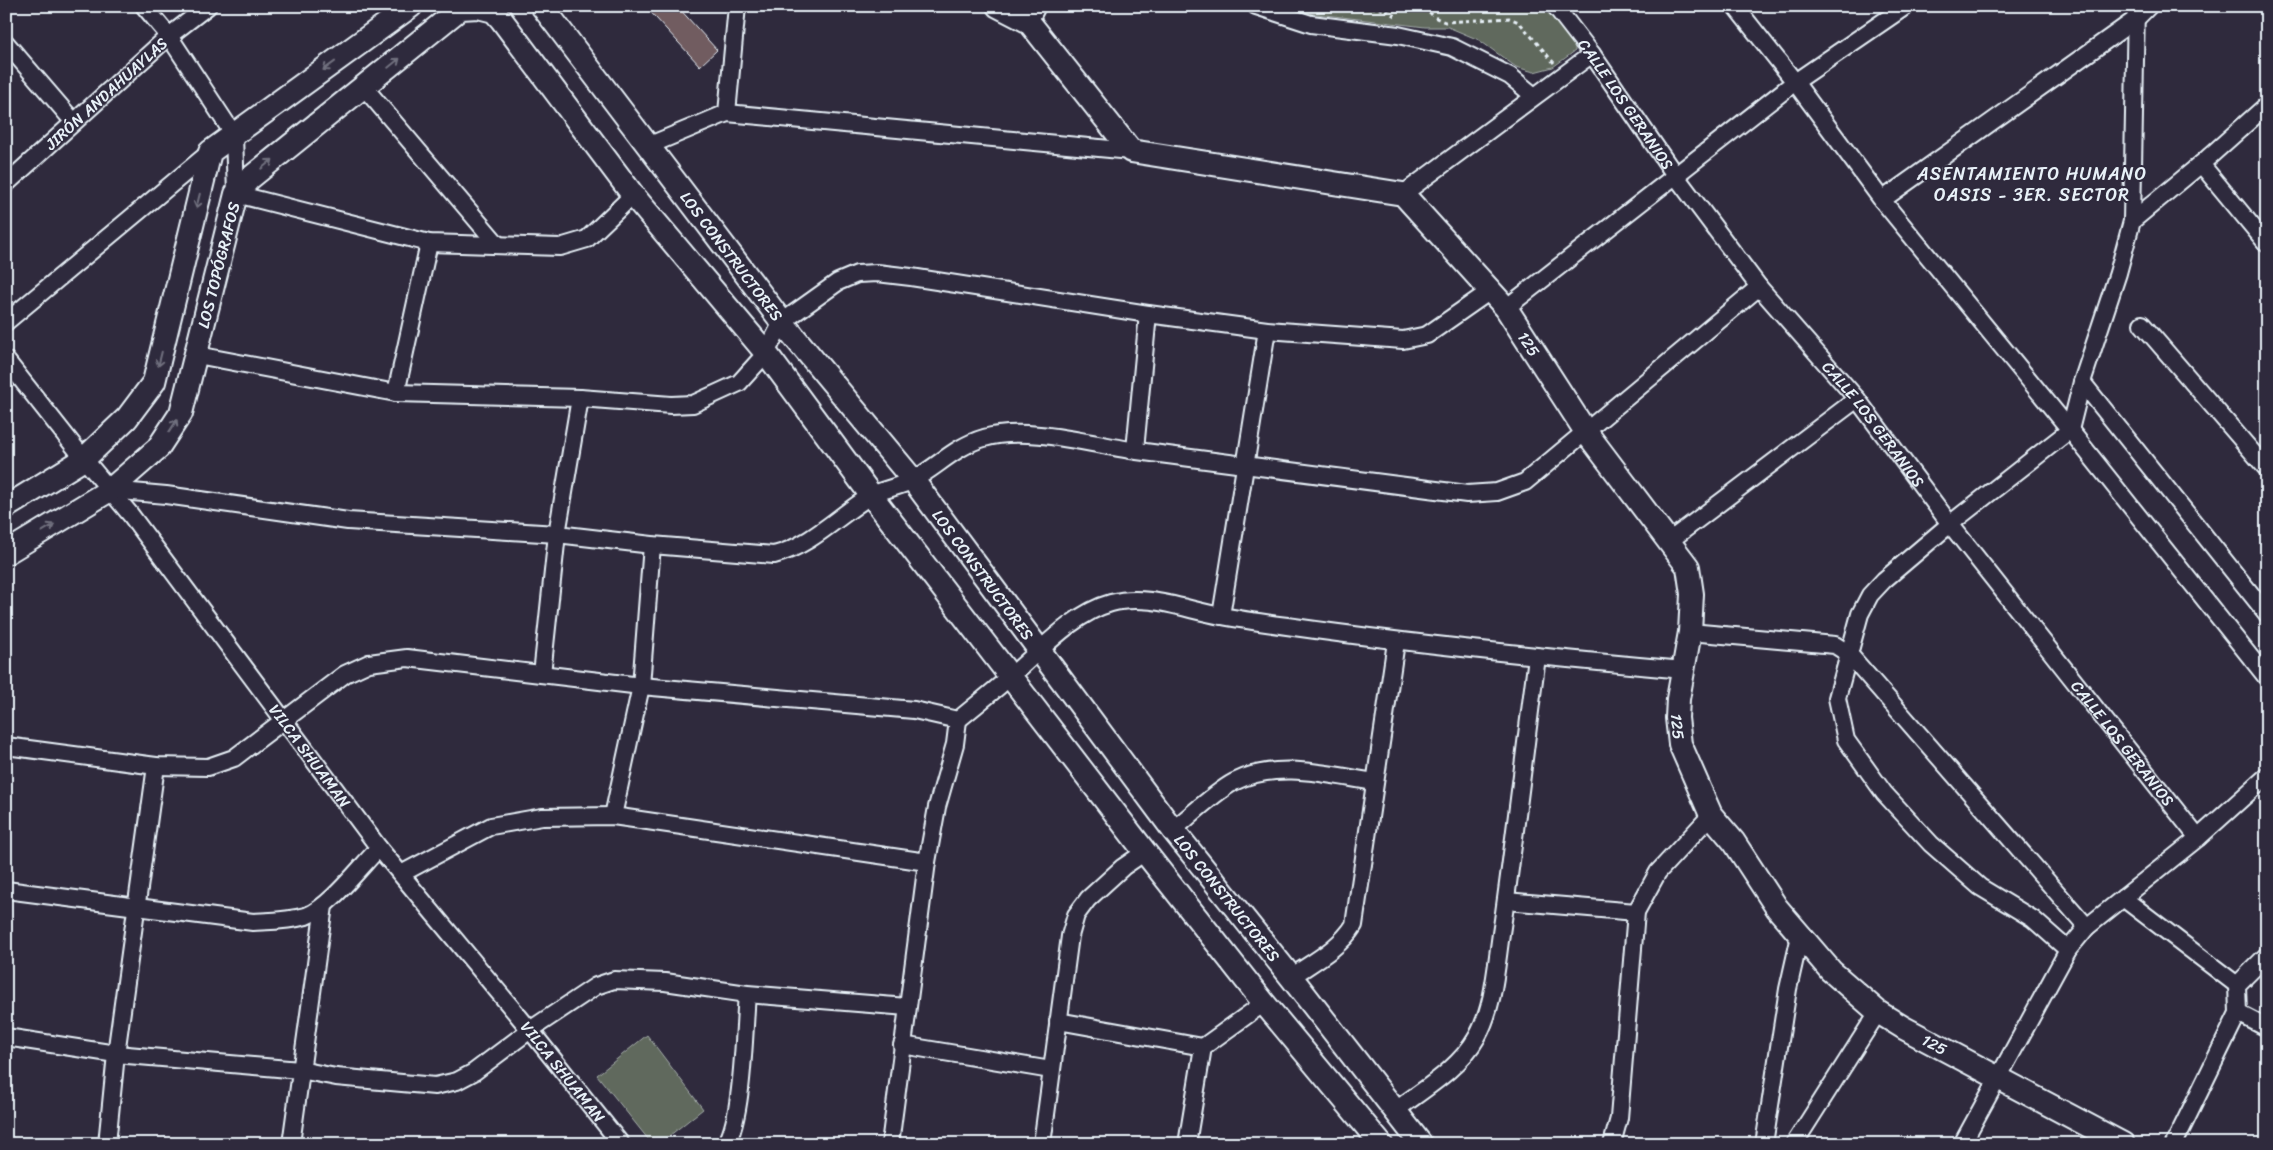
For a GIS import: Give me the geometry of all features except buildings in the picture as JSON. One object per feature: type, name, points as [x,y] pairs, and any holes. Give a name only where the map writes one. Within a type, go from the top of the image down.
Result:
[{"type":"main road","points":[[6,508],[84,459],[126,418],[154,382],[210,152],[411,6]]},
{"type":"main road","name":"LOS CONSTRUCTORES","points":[[542,6],[650,145],[782,322],[912,480],[1040,649],[1173,830],[1421,1144]]},
{"type":"main road","points":[[998,6],[1033,14],[1131,151],[1403,194]]},
{"type":"main road","name":"LOS TOPÓGRAFOS","points":[[6,553],[110,490],[158,448],[181,413],[236,194],[250,179],[463,7],[478,7],[494,11],[502,19]]},
{"type":"main road","name":"LOS CONSTRUCTORES","points":[[502,19],[632,195],[766,353],[871,496],[1145,852],[1264,1003],[1381,1144]]},
{"type":"main road","name":"125","points":[[1403,194],[1506,308],[1586,432],[1688,567],[1692,594],[1690,632],[1678,699],[1677,718],[1680,744],[1711,816],[1734,842],[1777,908],[1830,971],[1878,1012],[2122,1144]]},
{"type":"street","points":[[144,6],[169,36],[234,135],[236,194],[429,243],[560,247],[587,239],[632,195]]},
{"type":"street","name":"JIRÓN ANDAHUAYLAS","points":[[6,184],[73,121],[169,36],[208,6]]},
{"type":"street","points":[[727,113],[736,6]]},
{"type":"street","points":[[1256,6],[1311,24],[1398,34],[1452,47],[1510,76],[1534,96]]},
{"type":"street","name":"CALLE LOS GERANIOS","points":[[1555,6],[1592,54],[1675,175],[1759,286],[1857,399],[1950,524],[2198,838]]},
{"type":"street","points":[[1735,6],[1795,82],[1882,200],[2070,430],[2267,678]]},
{"type":"street","points":[[1506,308],[1795,82],[1906,6]]},
{"type":"street","points":[[1882,200],[2136,13],[2149,6]]},
{"type":"street","points":[[2068,950],[2033,919],[1980,886],[1931,844],[1884,793],[1846,740],[1837,698],[1860,614],[1870,595],[1884,580],[1950,524],[2070,430],[2082,382],[2118,273],[2132,221],[2136,13]]},
{"type":"street","points":[[6,43],[73,121]]},
{"type":"street","points":[[1403,194],[1592,54]]},
{"type":"street","points":[[364,87],[498,245]]},
{"type":"street","points":[[2132,221],[2201,164],[2267,105]]},
{"type":"street","points":[[650,145],[727,113],[1131,151]]},
{"type":"street","points":[[6,322],[210,152]]},
{"type":"street","points":[[2201,164],[2267,244]]},
{"type":"street","points":[[396,393],[429,243]]},
{"type":"street","points":[[197,355],[396,393],[580,398],[671,405],[693,404],[739,383],[766,353],[782,322],[838,282],[857,274],[877,273],[911,277],[1148,314],[1267,330],[1403,340],[1427,335],[1490,291]]},
{"type":"street","points":[[110,490],[348,521],[557,534],[652,545],[774,555],[791,550],[806,541],[871,496],[912,480],[957,450],[986,437],[1022,434],[1467,494],[1497,492],[1525,482],[1759,286]]},
{"type":"street","points":[[1135,450],[1148,314]]},
{"type":"street","points":[[2142,324],[2267,469]]},
{"type":"street","points":[[1221,616],[1267,330]]},
{"type":"street","name":"VILCA SHUAMAN","points":[[6,360],[130,514],[379,848],[530,1030],[620,1144]]},
{"type":"street","points":[[2082,382],[2267,614]]},
{"type":"street","points":[[542,674],[557,534],[580,398]]},
{"type":"street","points":[[1668,542],[1857,399]]},
{"type":"street","points":[[613,816],[641,686],[652,545]]},
{"type":"street","points":[[890,1144],[927,862],[937,808],[955,744],[958,720],[1040,649],[1096,608],[1112,602],[1153,601],[1221,616],[1396,642],[1684,670]]},
{"type":"street","points":[[1690,632],[1835,645],[1849,654],[2087,927]]},
{"type":"street","points":[[1291,977],[1335,946],[1347,936],[1354,925],[1396,642]]},
{"type":"street","points":[[1396,1110],[1452,1068],[1476,1038],[1491,1001],[1506,901],[1537,657]]},
{"type":"street","points":[[6,746],[156,766],[208,767],[234,758],[345,674],[369,663],[407,658],[641,686],[914,710],[958,720]]},
{"type":"street","points":[[107,1144],[116,1054],[156,766]]},
{"type":"street","points":[[1173,830],[1232,783],[1256,773],[1297,772],[1374,782]]},
{"type":"street","points":[[1962,1144],[2068,950],[2087,927],[2198,838],[2267,776]]},
{"type":"street","points":[[401,874],[491,826],[542,817],[613,816],[927,862]]},
{"type":"street","points":[[1612,1144],[1619,1118],[1636,912],[1658,872],[1711,816]]},
{"type":"street","points":[[6,890],[253,922],[283,921],[308,915],[324,906],[379,848]]},
{"type":"street","points":[[1042,1144],[1070,936],[1076,915],[1102,885],[1145,852]]},
{"type":"street","points":[[2123,898],[2238,986]]},
{"type":"street","points":[[1506,901],[1636,912]]},
{"type":"street","points":[[291,1144],[324,906]]},
{"type":"street","points":[[1764,1144],[1788,989],[1800,936]]},
{"type":"street","points":[[2174,1144],[2238,1013],[2238,986],[2267,955]]},
{"type":"street","points":[[6,1037],[116,1054],[300,1070],[336,1077],[435,1086],[457,1080],[474,1072],[530,1030],[596,986],[614,980],[665,982],[747,994],[907,1008]]},
{"type":"street","points":[[726,1144],[732,1134],[738,1105],[747,994]]},
{"type":"street","points":[[1187,1144],[1203,1047],[1264,1003]]},
{"type":"street","points":[[1794,1144],[1878,1012]]},
{"type":"street","points":[[2238,1013],[2267,1028]]},
{"type":"street","points":[[1058,1021],[1203,1047]]},
{"type":"street","points":[[902,1046],[1051,1070]]},
{"type":"path","points":[[1363,6],[1384,10],[1402,6]]},
{"type":"path","points":[[1424,6],[1434,17],[1445,22],[1509,18],[1519,22],[1556,65]]},
{"type":"shaded area","points":[[1273,6],[1544,6],[1575,46],[1575,51],[1553,67],[1534,72],[1516,67],[1479,40],[1448,27],[1425,27],[1292,11]]},
{"type":"shaded area","points":[[647,1035],[703,1109],[659,1144],[652,1144],[597,1075]]},
{"type":"district","name":"ASENTAMIENTO HUMANO OASIS - 3ER. SECTOR","points":[[2032,184]]}]
